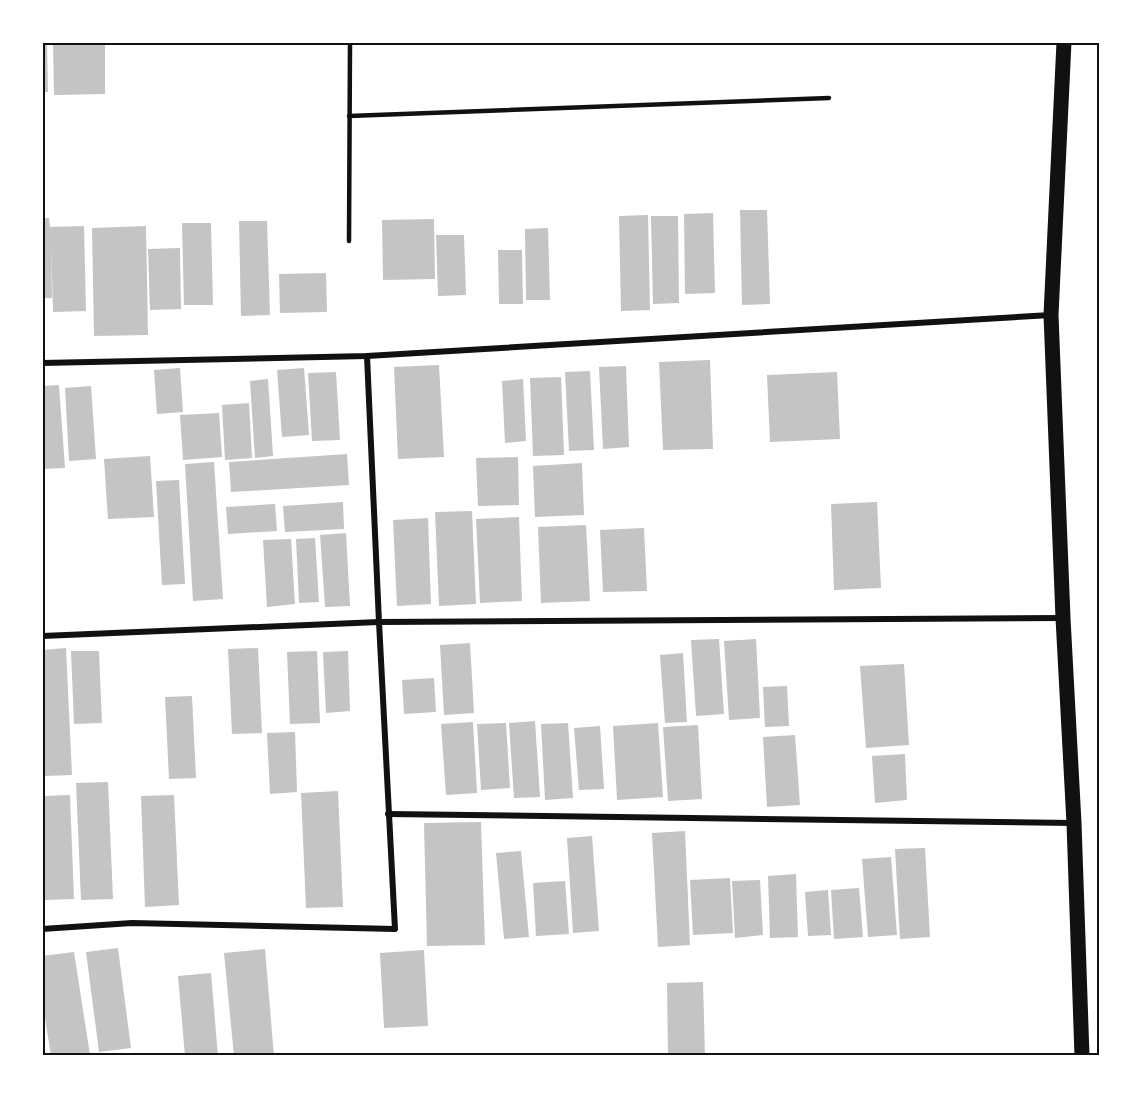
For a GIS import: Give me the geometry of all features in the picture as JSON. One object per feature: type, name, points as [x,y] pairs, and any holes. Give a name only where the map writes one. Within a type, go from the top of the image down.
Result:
[{"type":"main road","points":[[1064,42],[1051,315],[1082,1056]]},
{"type":"street","points":[[42,363],[367,356],[1051,315]]},
{"type":"street","points":[[42,929],[132,923],[395,929],[367,356]]},
{"type":"street","points":[[42,636],[379,622],[1063,618]]},
{"type":"street","points":[[388,814],[1074,823]]},
{"type":"lane","points":[[349,241],[350,42]]},
{"type":"lane","points":[[350,116],[829,98]]},
{"type":"building","points":[[42,42],[47,42],[48,92],[42,92]]},
{"type":"building","points":[[53,42],[105,42],[105,94],[54,95]]},
{"type":"building","points":[[740,210],[767,210],[770,304],[742,305]]},
{"type":"building","points":[[713,213],[715,293],[685,294],[684,214]]},
{"type":"building","points":[[648,215],[650,310],[621,311],[619,216]]},
{"type":"building","points":[[651,216],[678,216],[679,303],[653,304]]},
{"type":"building","points":[[42,218],[49,218],[50,227],[84,226],[86,311],[53,312],[51,240],[52,298],[42,298]]},
{"type":"building","points":[[434,219],[435,279],[383,280],[382,220]]},
{"type":"building","points":[[239,221],[267,221],[270,315],[241,316]]},
{"type":"building","points":[[182,223],[211,223],[213,305],[184,305]]},
{"type":"building","points":[[146,226],[148,335],[94,336],[92,228]]},
{"type":"building","points":[[548,228],[550,300],[526,300],[525,229]]},
{"type":"building","points":[[436,235],[464,235],[466,295],[438,296]]},
{"type":"building","points":[[180,248],[181,309],[150,310],[148,249]]},
{"type":"building","points":[[498,250],[522,250],[523,304],[499,304]]},
{"type":"building","points":[[326,273],[327,312],[280,313],[279,274]]},
{"type":"building","points":[[710,360],[713,449],[663,450],[659,362]]},
{"type":"building","points":[[439,365],[444,457],[398,459],[394,367]]},
{"type":"building","points":[[626,366],[629,447],[603,449],[599,367]]},
{"type":"building","points":[[180,368],[183,412],[157,414],[154,370]]},
{"type":"building","points":[[304,368],[309,435],[282,437],[277,370]]},
{"type":"building","points":[[590,371],[594,450],[569,451],[565,372]]},
{"type":"building","points":[[336,372],[340,440],[312,441],[308,373]]},
{"type":"building","points":[[837,372],[840,439],[770,442],[767,375]]},
{"type":"building","points":[[561,377],[564,455],[533,456],[530,378]]},
{"type":"building","points":[[268,379],[273,456],[255,458],[250,381]]},
{"type":"building","points":[[523,379],[526,441],[505,443],[502,381]]},
{"type":"building","points":[[59,385],[65,468],[42,469],[42,386]]},
{"type":"building","points":[[91,386],[96,459],[69,461],[65,388]]},
{"type":"building","points":[[249,403],[252,458],[225,460],[222,405]]},
{"type":"building","points":[[219,413],[222,457],[183,460],[180,415]]},
{"type":"building","points":[[347,454],[349,485],[231,492],[229,462]]},
{"type":"building","points":[[150,456],[154,517],[108,519],[104,459]]},
{"type":"building","points":[[518,457],[519,505],[478,506],[476,458]]},
{"type":"building","points":[[214,462],[223,599],[193,601],[185,464]]},
{"type":"building","points":[[582,463],[584,515],[535,517],[533,466]]},
{"type":"building","points":[[179,480],[185,584],[162,585],[156,481]]},
{"type":"building","points":[[343,502],[344,529],[285,532],[283,506]]},
{"type":"building","points":[[877,502],[881,588],[834,590],[831,504]]},
{"type":"building","points":[[275,504],[277,531],[228,534],[226,507]]},
{"type":"building","points":[[472,511],[476,604],[439,606],[435,512]]},
{"type":"building","points":[[519,517],[522,601],[480,603],[476,519]]},
{"type":"building","points":[[428,518],[431,604],[397,606],[393,520]]},
{"type":"building","points":[[586,525],[590,601],[541,603],[538,527]]},
{"type":"building","points":[[644,528],[647,591],[603,592],[600,530]]},
{"type":"building","points":[[346,533],[350,606],[325,607],[320,535]]},
{"type":"building","points":[[315,538],[319,602],[299,603],[296,539]]},
{"type":"building","points":[[291,539],[295,604],[267,607],[263,540]]},
{"type":"building","points":[[719,639],[724,714],[696,716],[691,640]]},
{"type":"building","points":[[756,639],[760,718],[729,720],[724,641]]},
{"type":"building","points":[[470,643],[474,713],[444,715],[440,645]]},
{"type":"building","points":[[66,648],[72,775],[45,776],[42,650]]},
{"type":"building","points":[[258,648],[262,733],[232,734],[228,649]]},
{"type":"building","points":[[71,651],[99,651],[102,723],[74,724]]},
{"type":"building","points":[[317,651],[320,723],[290,724],[287,652]]},
{"type":"building","points":[[348,651],[350,711],[326,713],[323,652]]},
{"type":"building","points":[[683,653],[687,722],[665,723],[660,655]]},
{"type":"building","points":[[904,664],[909,745],[866,748],[860,666]]},
{"type":"building","points":[[434,678],[436,712],[404,714],[402,680]]},
{"type":"building","points":[[787,686],[789,726],[765,727],[763,687]]},
{"type":"building","points":[[192,696],[196,778],[169,779],[165,697]]},
{"type":"building","points":[[535,721],[540,797],[514,798],[509,723]]},
{"type":"building","points":[[473,722],[477,793],[446,795],[441,724]]},
{"type":"building","points":[[506,723],[510,788],[481,790],[477,724]]},
{"type":"building","points":[[568,723],[573,798],[545,800],[541,724]]},
{"type":"building","points":[[658,723],[663,797],[617,800],[613,726]]},
{"type":"building","points":[[698,725],[702,799],[668,801],[663,727]]},
{"type":"building","points":[[600,726],[604,789],[579,790],[574,728]]},
{"type":"building","points":[[295,732],[297,792],[270,794],[267,733]]},
{"type":"building","points":[[795,735],[800,805],[767,807],[763,737]]},
{"type":"building","points":[[905,754],[907,800],[875,803],[872,756]]},
{"type":"building","points":[[108,782],[113,899],[81,900],[76,783]]},
{"type":"building","points":[[338,791],[343,907],[306,908],[301,793]]},
{"type":"building","points":[[70,795],[74,899],[45,900],[42,796]]},
{"type":"building","points":[[174,795],[179,905],[145,907],[141,796]]},
{"type":"building","points":[[481,822],[485,945],[427,946],[424,823]]},
{"type":"building","points":[[685,831],[690,945],[658,947],[652,833]]},
{"type":"building","points":[[592,836],[599,931],[573,933],[567,838]]},
{"type":"building","points":[[925,848],[930,937],[900,939],[895,849]]},
{"type":"building","points":[[521,851],[529,937],[504,939],[496,853]]},
{"type":"building","points":[[891,857],[897,935],[868,937],[862,859]]},
{"type":"building","points":[[796,874],[798,937],[770,938],[768,876]]},
{"type":"building","points":[[730,878],[733,933],[693,935],[690,880]]},
{"type":"building","points":[[760,880],[763,935],[735,938],[732,881]]},
{"type":"building","points":[[565,881],[569,934],[536,936],[533,883]]},
{"type":"building","points":[[859,888],[863,937],[834,939],[831,890]]},
{"type":"building","points":[[828,890],[831,935],[808,936],[805,892]]},
{"type":"building","points":[[118,948],[131,1048],[99,1052],[86,952]]},
{"type":"building","points":[[265,949],[274,1056],[234,1056],[224,953]]},
{"type":"building","points":[[424,950],[428,1026],[384,1028],[380,953]]},
{"type":"building","points":[[74,952],[90,1055],[51,1056],[42,999],[42,956]]},
{"type":"building","points":[[211,973],[218,1056],[185,1056],[178,976]]},
{"type":"building","points":[[703,982],[705,1056],[668,1056],[667,983]]}]
